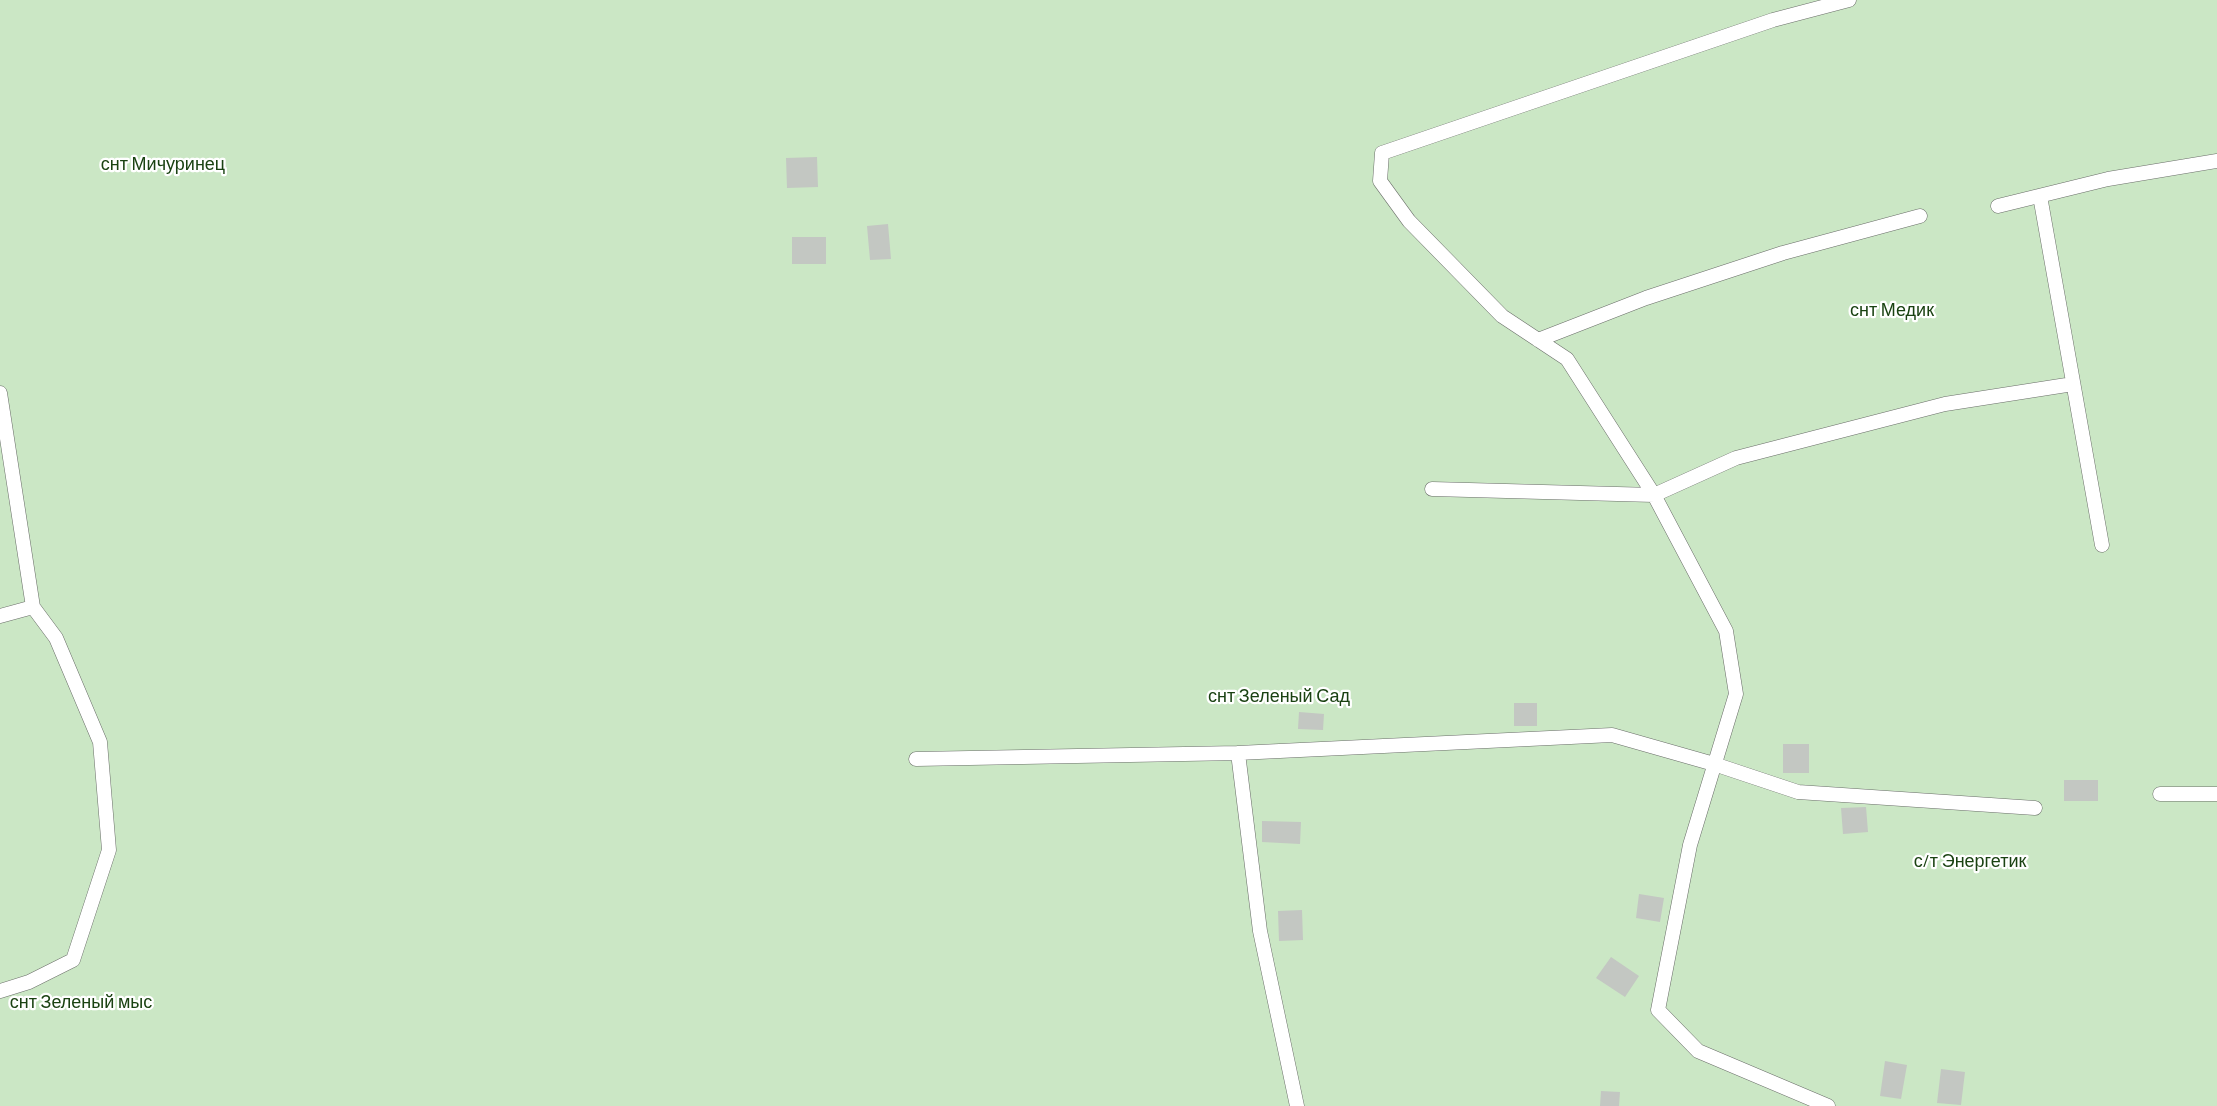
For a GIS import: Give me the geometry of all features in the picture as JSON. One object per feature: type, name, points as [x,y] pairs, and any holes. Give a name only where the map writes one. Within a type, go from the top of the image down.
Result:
[{"type":"lane","points":[[1828,1106],[1698,1051],[1658,1010],[1689,845],[1736,694],[1726,631],[1654,495],[1567,359],[1502,316],[1409,221],[1380,181],[1382,153],[1773,20],[1849,0]]},
{"type":"lane","points":[[1998,206],[2108,179],[2217,161]]},
{"type":"lane","points":[[2040,196],[2102,545]]},
{"type":"lane","points":[[1538,340],[1646,298],[1783,253],[1920,216]]},
{"type":"lane","points":[[1432,489],[1654,495],[1736,458],[1945,404],[2073,384]]},
{"type":"lane","points":[[0,393],[33,607],[56,638],[100,742],[109,850],[73,960],[29,982],[0,991]]},
{"type":"lane","points":[[0,616],[33,607]]},
{"type":"lane","points":[[916,759],[1238,753],[1612,735],[1714,764],[1798,792],[2035,808]]},
{"type":"lane","points":[[1238,753],[1260,931],[1297,1106]]},
{"type":"lane","points":[[2160,794],[2217,794]]},
{"type":"green space","points":[[0,0],[2217,0],[2217,1106],[0,1106]]},
{"type":"building","points":[[817,157],[818,187],[787,188],[786,158]]},
{"type":"building","points":[[888,224],[891,259],[870,260],[867,226]]},
{"type":"building","points":[[792,237],[826,237],[826,264],[792,264]]},
{"type":"building","points":[[1514,703],[1537,703],[1537,726],[1514,726]]},
{"type":"building","points":[[1299,712],[1324,714],[1323,730],[1298,729]]},
{"type":"building","points":[[1783,744],[1809,744],[1809,773],[1783,773]]},
{"type":"building","points":[[2064,780],[2098,780],[2098,801],[2064,801]]},
{"type":"building","points":[[1866,807],[1868,832],[1843,834],[1841,808]]},
{"type":"building","points":[[1262,821],[1301,822],[1300,844],[1262,842]]},
{"type":"building","points":[[1639,894],[1664,898],[1660,922],[1636,918]]},
{"type":"building","points":[[1302,910],[1303,940],[1279,941],[1278,911]]},
{"type":"building","points":[[1611,957],[1639,976],[1625,997],[1596,978]]},
{"type":"building","points":[[1885,1061],[1907,1065],[1901,1099],[1880,1096]]},
{"type":"building","points":[[1941,1069],[1965,1072],[1961,1105],[1937,1103]]},
{"type":"building","points":[[1601,1091],[1620,1092],[1619,1106],[1600,1106]]},
{"type":"park label","name":"снт Мичуринец","points":[[163,164]]},
{"type":"park label","name":"снт Медик","points":[[1892,310]]},
{"type":"park label","name":"снт Зеленый Сад","points":[[1279,696]]},
{"type":"park label","name":"с/т Энергетик","points":[[1970,861]]},
{"type":"park label","name":"снт Зеленый мыс","points":[[81,1002]]}]
